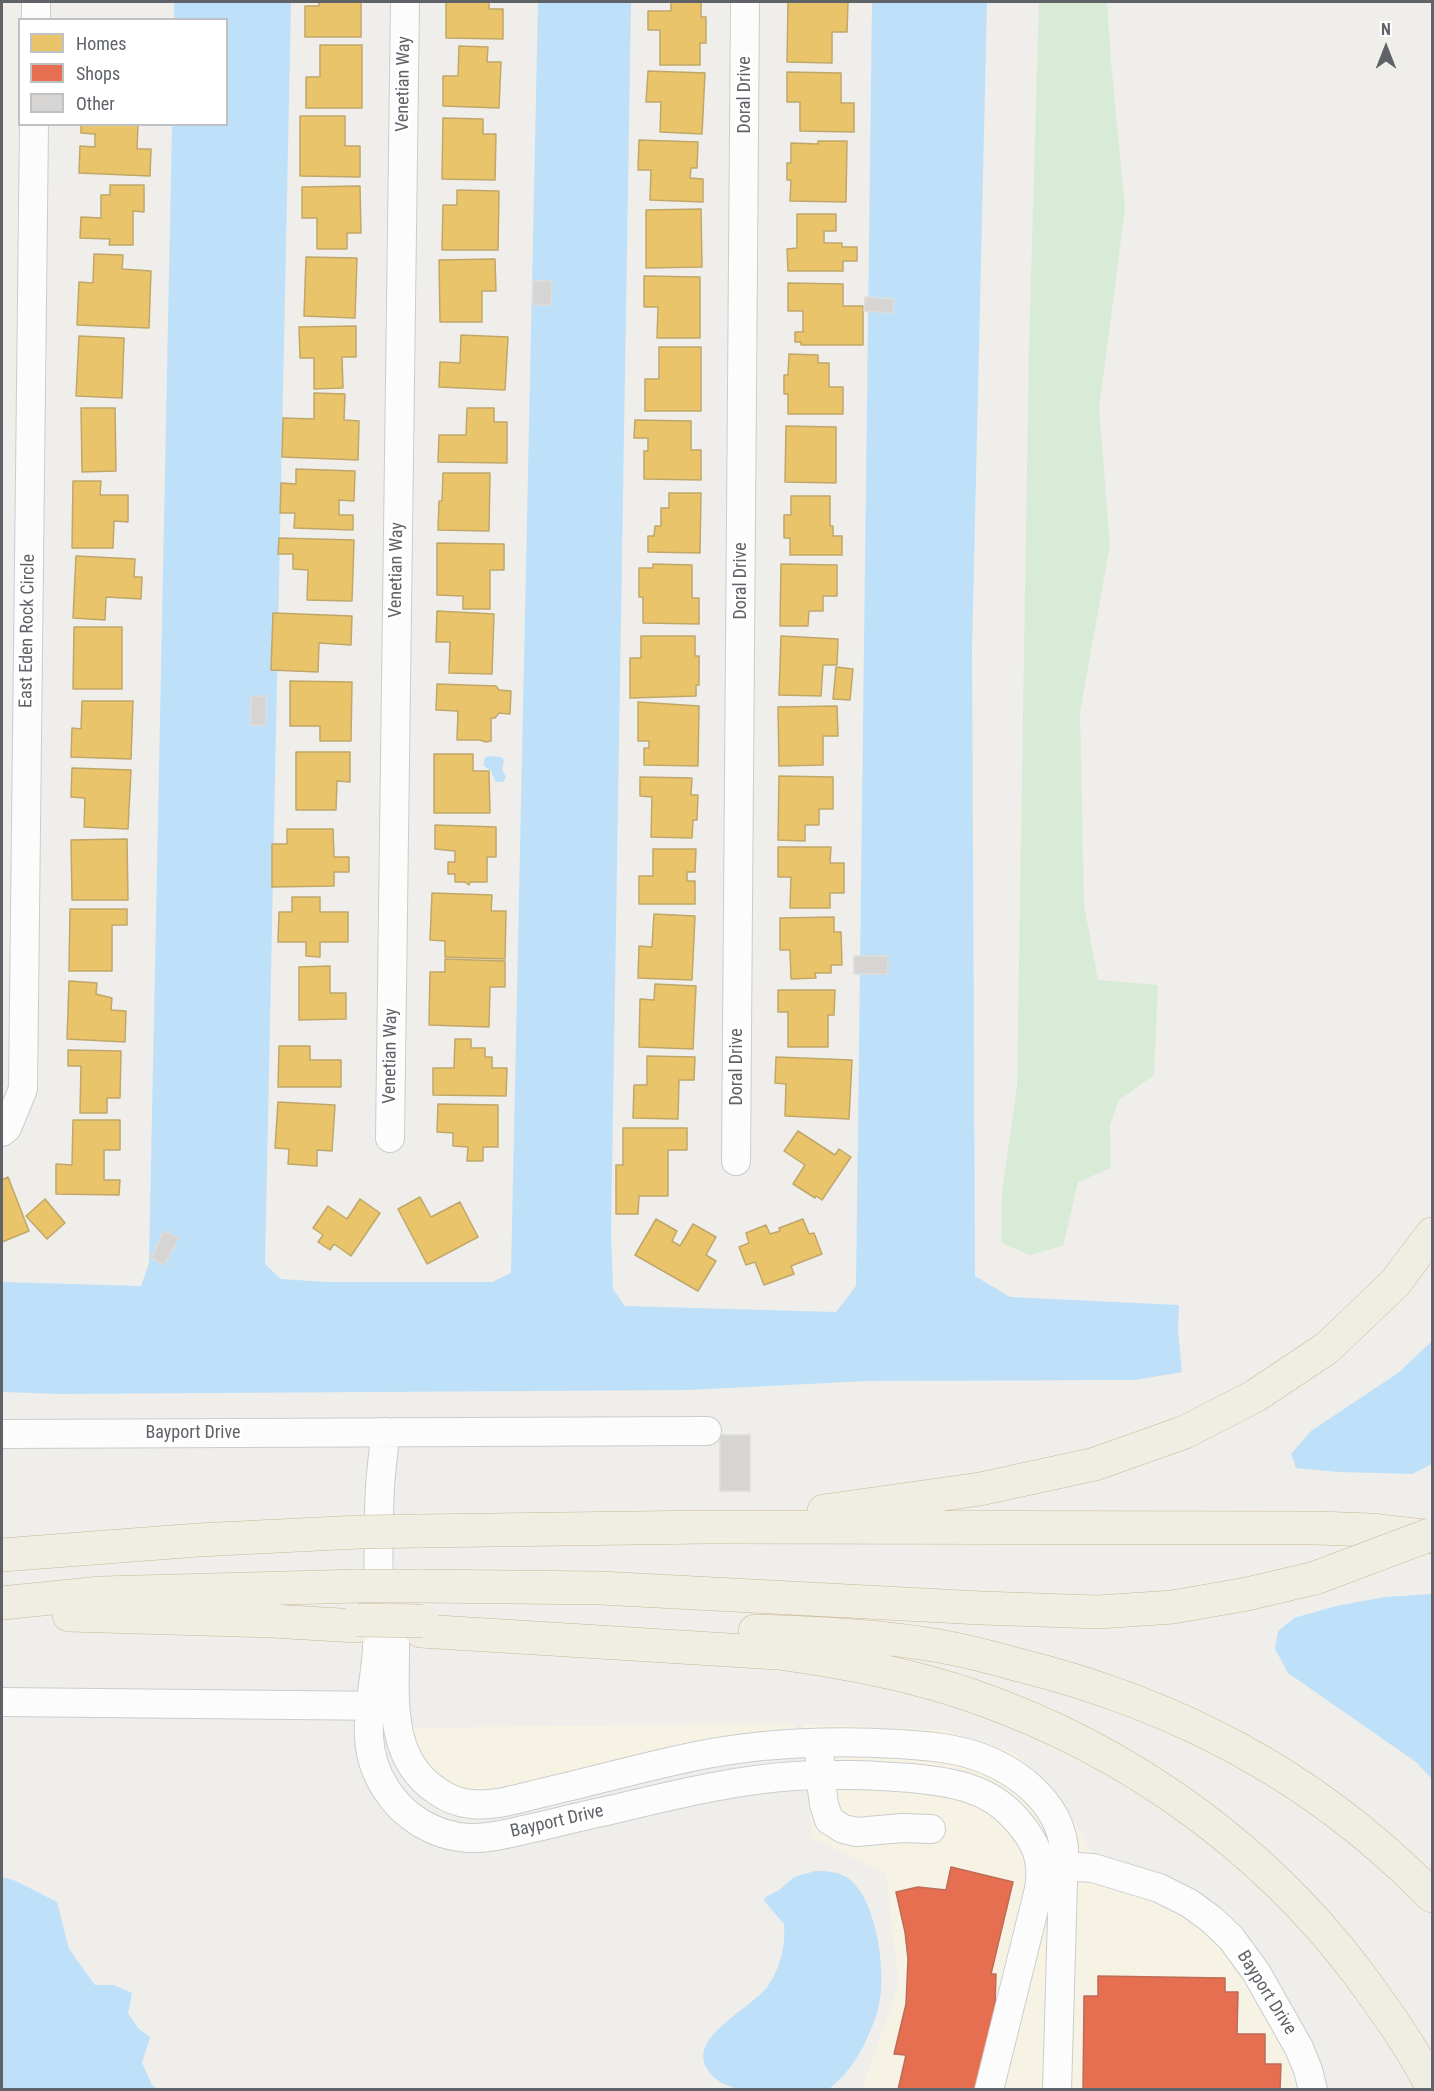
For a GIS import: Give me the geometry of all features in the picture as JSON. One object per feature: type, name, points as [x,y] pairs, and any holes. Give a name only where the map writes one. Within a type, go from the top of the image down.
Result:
[{"type":"highway","points":[[706,1527],[980,1489],[1095,1464],[1185,1432],[1255,1396],[1327,1348],[1395,1283],[1432,1234]]},
{"type":"highway","points":[[2,1555],[198,1540],[359,1532],[706,1527],[1316,1528],[1432,1536]]},
{"type":"highway","points":[[2,1603],[100,1593],[420,1586],[612,1589],[1098,1612],[1173,1606],[1247,1594],[1315,1578],[1432,1536]]},
{"type":"highway","points":[[2,1615],[91,1615],[422,1626],[836,1634],[927,1644],[1066,1676],[1140,1702],[1195,1725],[1277,1770],[1347,1819],[1382,1848],[1432,1896]]},
{"type":"highway","points":[[422,1626],[778,1653],[836,1661],[925,1681],[1019,1713],[1111,1757],[1156,1785],[1248,1854],[1298,1901],[1340,1949],[1383,2007],[1422,2067],[1432,2087]]},
{"type":"street","points":[[36,2],[36,18]]},
{"type":"street","name":"Venetian Way","points":[[390,1138],[405,2]]},
{"type":"street","name":"Doral Drive","points":[[736,1161],[745,2]]},
{"type":"street","name":"East Eden Rock Circle","points":[[2,1132],[7,1128],[23,1089],[34,126]]},
{"type":"street","points":[[386,1432],[707,1431]]},
{"type":"street","name":"Bayport Drive","points":[[2,1434],[386,1432],[394,1486],[383,1706],[369,1736],[374,1766],[386,1790],[406,1813],[417,1821],[439,1832],[454,1836],[484,1838],[700,1789],[765,1779],[860,1775],[966,1786],[981,1792],[1003,1806],[1053,1865],[1093,1868],[1160,1888],[1189,1903],[1221,1928],[1248,1960],[1287,2025],[1305,2062],[1313,2090]]},
{"type":"street","points":[[2,1702],[383,1706]]},
{"type":"street","name":"Bayport Drive","points":[[383,1706],[397,1729],[403,1749],[422,1779],[444,1796],[469,1804],[502,1802],[687,1758],[760,1747],[819,1743],[886,1744],[940,1748],[972,1755],[997,1764],[1026,1782],[1046,1803],[1063,1840],[1053,1865]]},
{"type":"street","points":[[819,1743],[820,1775],[829,1820],[843,1829],[857,1832],[902,1828],[931,1829]]},
{"type":"street","points":[[988,2090],[1039,1889],[1053,1865]]},
{"type":"street","points":[[1053,1865],[1057,2090]]},
{"type":"shaded area","points":[[795,1723],[795,1733],[501,1791],[471,1793],[432,1774],[407,1728]]},
{"type":"shaded area","points":[[803,1724],[944,1730],[1013,1752],[1061,1799],[1093,1855],[1180,1884],[1323,2089],[862,2089],[899,1984],[886,1874],[812,1837]]},
{"type":"green space","points":[[1039,2],[1107,2],[1125,209],[1099,409],[1110,545],[1080,712],[1084,905],[1098,980],[1158,985],[1154,1075],[1118,1101],[1110,1126],[1111,1168],[1078,1182],[1063,1246],[1029,1255],[1001,1242],[1002,1192],[1017,1087],[1029,345]]},
{"type":"water","points":[[174,2],[291,2],[265,1264],[281,1279],[327,1282],[492,1282],[511,1273],[538,2],[631,2],[611,1234],[613,1289],[625,1306],[836,1312],[856,1286],[872,2],[987,2],[972,650],[975,1276],[1010,1297],[1179,1305],[1178,1330],[1182,1372],[1135,1380],[867,1381],[689,1390],[58,1394],[2,1392],[2,1282],[141,1286],[149,1263],[172,126],[228,126],[228,18],[174,18]]},
{"type":"water","points":[[488,756],[501,757],[504,760],[502,769],[506,777],[503,782],[496,782],[491,771],[484,766],[484,759]]},
{"type":"water","points":[[1432,1341],[1432,1464],[1412,1474],[1338,1472],[1296,1468],[1291,1454],[1311,1431],[1398,1373]]},
{"type":"water","points":[[1432,1594],[1432,1779],[1416,1762],[1288,1673],[1275,1649],[1278,1631],[1294,1618],[1336,1606],[1385,1597]]},
{"type":"water","points":[[815,1871],[834,1872],[846,1877],[857,1887],[865,1901],[872,1918],[880,1958],[882,1977],[878,2009],[860,2053],[846,2073],[829,2089],[740,2090],[712,2076],[703,2056],[707,2044],[725,2023],[760,1995],[768,1986],[779,1964],[784,1940],[784,1924],[764,1898],[779,1890],[794,1877]]},
{"type":"water","points":[[2,1877],[16,1881],[57,1902],[69,1949],[95,1985],[114,1985],[132,1993],[128,2013],[138,2028],[150,2037],[142,2063],[152,2085],[158,2089],[2,2089]]},
{"type":"building: Homes","points":[[319,2],[361,2],[361,37],[305,37],[305,6],[319,6]]},
{"type":"building: Homes","points":[[446,2],[489,2],[489,9],[503,9],[503,39],[446,38]]},
{"type":"building: Homes","points":[[671,2],[701,2],[701,17],[706,17],[706,43],[700,43],[700,65],[660,65],[660,30],[648,30],[648,11],[671,11]]},
{"type":"building: Homes","points":[[788,2],[848,2],[847,32],[832,32],[832,63],[787,62]]},
{"type":"building: Homes","points":[[320,45],[362,45],[362,108],[306,108],[306,77],[320,77]]},
{"type":"building: Homes","points":[[459,46],[488,47],[487,62],[501,62],[499,108],[443,106],[443,76],[458,76]]},
{"type":"building: Homes","points":[[648,71],[705,73],[702,134],[660,132],[661,102],[646,102]]},
{"type":"building: Homes","points":[[787,72],[841,73],[841,103],[854,103],[854,132],[800,131],[800,102],[787,102]]},
{"type":"building: Homes","points":[[300,116],[345,116],[345,146],[360,146],[360,177],[300,176]]},
{"type":"building: Homes","points":[[443,118],[483,119],[483,134],[496,134],[495,180],[442,179]]},
{"type":"building: Homes","points":[[81,126],[138,126],[137,149],[151,149],[150,176],[79,173],[80,146],[95,147],[95,134],[81,133]]},
{"type":"building: Homes","points":[[639,140],[698,142],[697,168],[691,168],[690,178],[703,179],[703,202],[650,200],[651,170],[638,170]]},
{"type":"building: Homes","points":[[818,141],[847,141],[846,202],[790,201],[791,180],[787,180],[787,163],[791,163],[791,143],[818,144]]},
{"type":"building: Homes","points":[[110,185],[144,185],[144,212],[133,211],[133,245],[109,245],[110,239],[80,238],[81,217],[101,218],[101,195],[110,195]]},
{"type":"building: Homes","points":[[360,186],[361,233],[347,233],[347,249],[317,249],[317,218],[302,218],[302,187]]},
{"type":"building: Homes","points":[[457,190],[499,191],[498,250],[442,250],[443,205],[457,205]]},
{"type":"building: Homes","points":[[701,209],[702,267],[646,268],[646,210]]},
{"type":"building: Homes","points":[[797,214],[836,214],[836,231],[824,231],[824,243],[842,243],[842,247],[857,247],[857,261],[843,261],[843,271],[788,271],[787,249],[797,248]]},
{"type":"building: Homes","points":[[94,254],[123,255],[122,269],[151,271],[149,328],[77,325],[79,282],[93,283]]},
{"type":"building: Homes","points":[[306,257],[357,258],[355,318],[304,316]]},
{"type":"building: Homes","points":[[495,259],[496,291],[482,291],[482,322],[440,322],[439,260]]},
{"type":"building: Homes","points":[[644,276],[700,277],[700,338],[657,338],[658,307],[644,307]]},
{"type":"building: Homes","points":[[788,283],[843,284],[843,306],[863,306],[863,345],[801,345],[801,342],[795,342],[795,332],[803,332],[803,311],[788,311]]},
{"type":"building: Homes","points":[[356,326],[356,357],[342,357],[343,388],[314,389],[314,358],[300,358],[299,327]]},
{"type":"building: Homes","points":[[461,335],[508,337],[505,390],[439,387],[440,362],[460,363]]},
{"type":"building: Homes","points":[[79,336],[124,338],[122,398],[76,396]]},
{"type":"building: Homes","points":[[659,347],[701,347],[701,411],[645,411],[645,379],[659,379]]},
{"type":"building: Homes","points":[[789,354],[818,355],[818,363],[829,363],[829,387],[843,387],[843,414],[788,414],[788,394],[784,394],[784,375],[788,375]]},
{"type":"building: Homes","points":[[314,393],[345,394],[344,420],[359,421],[358,460],[282,457],[283,418],[314,419]]},
{"type":"building: Homes","points":[[81,408],[115,408],[116,471],[82,472]]},
{"type":"building: Homes","points":[[467,408],[494,408],[494,422],[507,422],[507,463],[438,462],[439,435],[466,435]]},
{"type":"building: Homes","points":[[635,420],[691,421],[691,450],[701,450],[701,480],[644,479],[644,451],[648,451],[648,438],[634,438]]},
{"type":"building: Homes","points":[[786,426],[836,427],[836,483],[785,482]]},
{"type":"building: Homes","points":[[296,469],[355,471],[354,501],[339,500],[339,515],[353,515],[353,530],[294,528],[295,513],[280,513],[281,483],[296,484]]},
{"type":"building: Homes","points":[[443,473],[490,473],[489,531],[438,530]]},
{"type":"building: Homes","points":[[73,481],[101,481],[100,495],[128,495],[128,522],[114,521],[113,548],[72,548]]},
{"type":"building: Homes","points":[[669,493],[701,493],[700,553],[648,552],[648,536],[654,536],[655,526],[661,526],[661,508],[669,508]]},
{"type":"building: Homes","points":[[791,496],[830,496],[830,526],[833,526],[833,536],[842,536],[842,555],[790,555],[790,538],[784,538],[784,515],[791,515]]},
{"type":"building: Homes","points":[[279,538],[354,540],[352,601],[307,600],[308,570],[293,569],[293,554],[278,554]]},
{"type":"building: Homes","points":[[437,543],[504,544],[504,570],[490,570],[490,609],[463,609],[463,596],[437,595]]},
{"type":"building: Homes","points":[[76,556],[135,559],[134,577],[142,577],[141,599],[106,597],[105,620],[73,618]]},
{"type":"building: Homes","points":[[653,564],[692,565],[692,598],[699,598],[699,624],[643,623],[643,597],[639,597],[639,568],[653,568]]},
{"type":"building: Homes","points":[[781,564],[837,565],[837,596],[823,596],[823,611],[809,611],[808,626],[780,626]]},
{"type":"building: Homes","points":[[437,611],[494,614],[492,674],[449,673],[450,642],[436,642]]},
{"type":"building: Homes","points":[[273,613],[352,616],[351,645],[319,643],[318,672],[271,670]]},
{"type":"building: Homes","points":[[74,627],[122,627],[122,689],[73,689]]},
{"type":"building: Homes","points":[[641,636],[695,636],[695,656],[699,656],[699,685],[696,685],[696,696],[630,698],[630,658],[641,658]]},
{"type":"building: Homes","points":[[781,636],[838,639],[837,665],[823,665],[821,696],[779,695]]},
{"type":"building: Homes","points":[[836,667],[853,669],[850,700],[833,699]]},
{"type":"building: Homes","points":[[290,681],[352,682],[351,741],[320,741],[320,726],[290,726]]},
{"type":"building: Homes","points":[[437,684],[496,686],[499,690],[511,691],[510,714],[499,713],[495,718],[491,718],[491,741],[457,740],[458,711],[436,710]]},
{"type":"building: Homes","points":[[82,701],[133,701],[131,759],[71,757],[72,728],[81,729]]},
{"type":"building: Homes","points":[[638,702],[699,706],[698,766],[644,765],[644,748],[649,748],[649,741],[638,741]]},
{"type":"building: Homes","points":[[837,706],[838,736],[823,736],[823,765],[779,766],[778,707]]},
{"type":"building: Homes","points":[[296,752],[350,752],[350,782],[337,781],[336,810],[296,810]]},
{"type":"building: Homes","points":[[434,754],[473,754],[473,771],[489,771],[490,813],[434,813]]},
{"type":"building: Homes","points":[[72,768],[131,770],[128,829],[84,827],[85,798],[71,797]]},
{"type":"building: Homes","points":[[779,776],[833,777],[833,809],[819,809],[819,825],[805,825],[805,841],[778,840]]},
{"type":"building: Homes","points":[[640,777],[692,778],[691,795],[698,795],[697,820],[693,820],[692,838],[651,837],[652,797],[640,796]]},
{"type":"building: Homes","points":[[435,825],[496,827],[496,857],[487,857],[487,882],[470,882],[469,885],[465,882],[455,882],[455,874],[448,874],[448,862],[455,862],[455,851],[435,849]]},
{"type":"building: Homes","points":[[287,829],[333,829],[334,857],[349,857],[349,872],[334,872],[334,886],[272,887],[272,844],[287,844]]},
{"type":"building: Homes","points":[[127,839],[128,900],[72,900],[71,840]]},
{"type":"building: Homes","points":[[778,847],[831,847],[830,863],[844,863],[844,893],[830,893],[830,908],[790,908],[791,877],[778,877]]},
{"type":"building: Homes","points":[[653,849],[696,849],[695,872],[687,872],[687,881],[695,881],[695,904],[639,904],[639,876],[653,876]]},
{"type":"building: Homes","points":[[432,893],[492,895],[491,911],[506,911],[505,959],[445,957],[445,941],[430,940]]},
{"type":"building: Homes","points":[[292,897],[320,897],[320,912],[348,912],[348,942],[320,942],[320,957],[306,956],[306,942],[278,942],[279,912],[292,912]]},
{"type":"building: Homes","points":[[70,909],[127,909],[127,925],[112,925],[112,971],[69,971]]},
{"type":"building: Homes","points":[[654,914],[695,916],[692,980],[638,978],[639,946],[652,947]]},
{"type":"building: Homes","points":[[834,917],[834,932],[841,932],[842,965],[831,965],[831,973],[815,973],[816,978],[791,979],[790,950],[780,950],[780,918]]},
{"type":"building: Homes","points":[[445,959],[505,961],[505,987],[490,987],[489,1027],[429,1025],[430,972],[445,972]]},
{"type":"building: Homes","points":[[330,966],[330,993],[346,993],[346,1019],[299,1020],[299,967]]},
{"type":"building: Homes","points":[[69,981],[97,983],[96,994],[112,998],[111,1010],[126,1011],[125,1042],[67,1039]]},
{"type":"building: Homes","points":[[655,984],[696,986],[693,1049],[639,1047],[640,999],[654,1000]]},
{"type":"building: Homes","points":[[778,990],[835,990],[834,1015],[828,1015],[828,1047],[788,1047],[788,1012],[778,1012]]},
{"type":"building: Homes","points":[[455,1039],[471,1039],[471,1048],[485,1048],[485,1057],[492,1057],[492,1068],[507,1068],[506,1096],[433,1095],[433,1068],[454,1068]]},
{"type":"building: Homes","points":[[279,1046],[310,1046],[310,1060],[341,1060],[341,1087],[278,1087]]},
{"type":"building: Homes","points":[[68,1050],[121,1051],[120,1098],[107,1098],[107,1113],[80,1113],[81,1066],[68,1066]]},
{"type":"building: Homes","points":[[647,1056],[695,1057],[694,1080],[679,1080],[678,1119],[633,1118],[634,1085],[647,1085]]},
{"type":"building: Homes","points":[[776,1057],[852,1060],[849,1119],[785,1116],[786,1084],[775,1083]]},
{"type":"building: Homes","points":[[278,1102],[335,1105],[332,1151],[317,1150],[317,1166],[288,1164],[289,1149],[275,1148]]},
{"type":"building: Homes","points":[[438,1104],[498,1105],[498,1147],[483,1147],[483,1161],[467,1161],[468,1147],[453,1146],[453,1133],[437,1132]]},
{"type":"building: Homes","points":[[73,1120],[120,1120],[120,1150],[104,1150],[104,1180],[120,1180],[119,1195],[56,1194],[56,1164],[72,1165]]},
{"type":"building: Homes","points":[[623,1128],[687,1128],[687,1150],[668,1150],[668,1196],[639,1196],[638,1214],[616,1214],[616,1165],[623,1165]]},
{"type":"building: Homes","points":[[798,1131],[835,1155],[839,1149],[851,1157],[822,1200],[793,1184],[805,1165],[784,1151]]},
{"type":"building: Homes","points":[[8,1177],[29,1231],[2,1242],[2,1180]]},
{"type":"building: Homes","points":[[420,1197],[431,1217],[460,1202],[478,1237],[427,1264],[398,1209]]},
{"type":"building: Homes","points":[[45,1199],[65,1223],[47,1239],[26,1216]]},
{"type":"building: Homes","points":[[360,1199],[380,1213],[351,1256],[334,1244],[330,1250],[318,1242],[323,1235],[313,1228],[328,1206],[347,1219]]},
{"type":"building: Homes","points":[[656,1219],[677,1231],[672,1241],[680,1246],[693,1224],[716,1237],[706,1255],[716,1261],[698,1291],[635,1255]]},
{"type":"building: Homes","points":[[803,1219],[809,1234],[814,1233],[822,1254],[791,1266],[794,1274],[764,1285],[755,1262],[746,1265],[739,1247],[749,1243],[746,1233],[766,1225],[770,1234]]},
{"type":"building: Shops","points":[[951,1867],[1013,1882],[991,1974],[996,1974],[994,2039],[980,2090],[898,2090],[906,2055],[894,2054],[906,2004],[908,1959],[905,1932],[896,1892],[918,1887],[946,1890]]},
{"type":"building: Shops","points":[[1098,1976],[1225,1978],[1225,1992],[1238,1992],[1237,2034],[1265,2034],[1265,2064],[1281,2064],[1280,2090],[1083,2090],[1084,1996],[1098,1996]]},
{"type":"building: Other","points":[[533,281],[552,281],[551,305],[533,305]]},
{"type":"building: Other","points":[[865,297],[894,299],[893,313],[864,311]]},
{"type":"building: Other","points":[[251,696],[266,696],[266,725],[251,725]]},
{"type":"building: Other","points":[[854,956],[888,956],[888,974],[854,974]]},
{"type":"building: Other","points":[[164,1231],[178,1238],[165,1265],[151,1258]]},
{"type":"building: Other","points":[[720,1435],[750,1435],[750,1491],[720,1491]]}]
